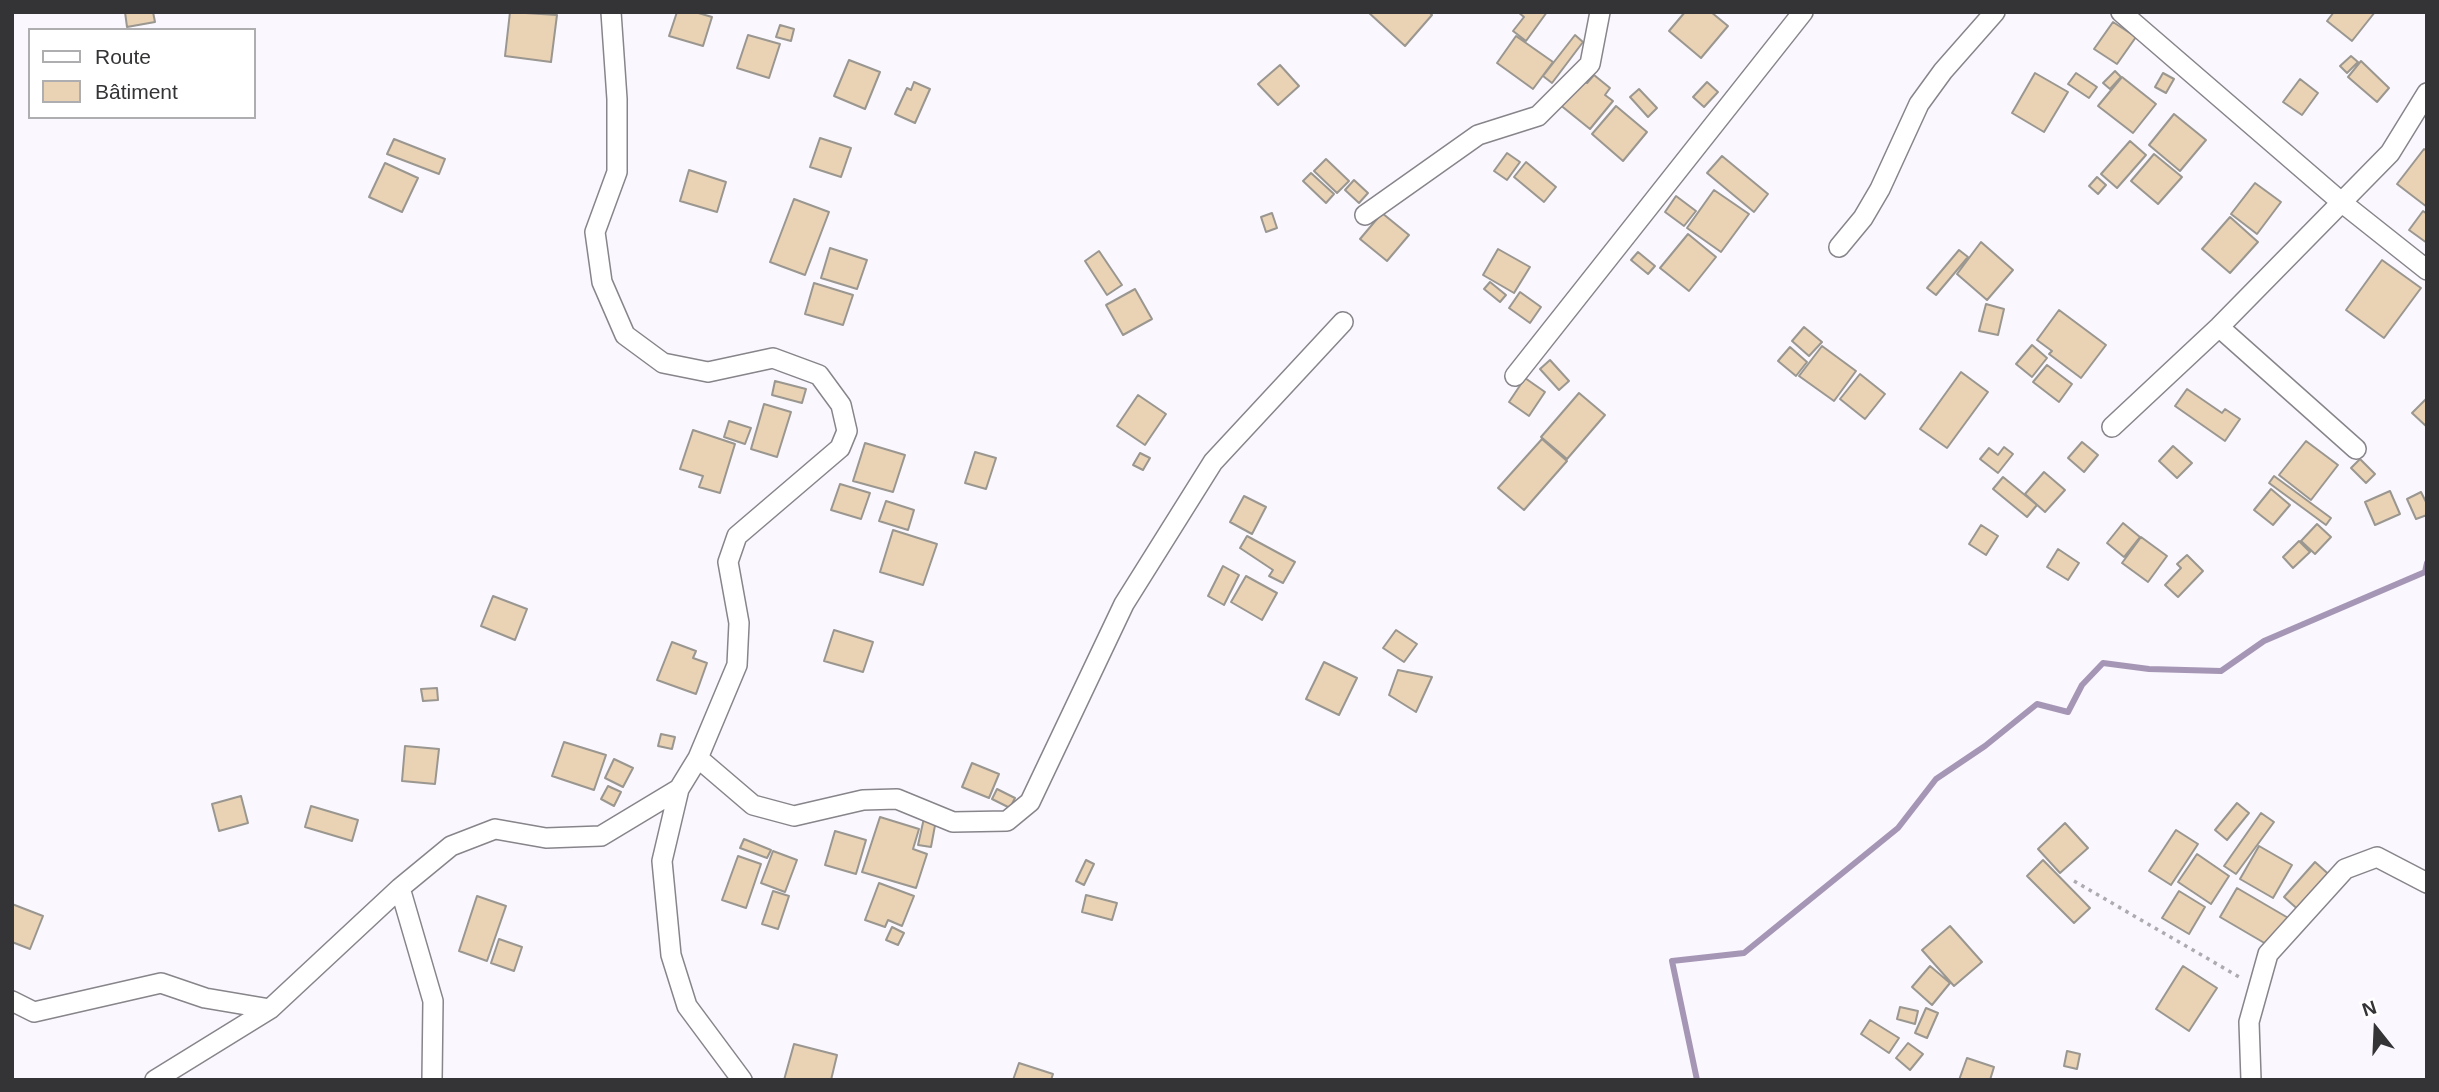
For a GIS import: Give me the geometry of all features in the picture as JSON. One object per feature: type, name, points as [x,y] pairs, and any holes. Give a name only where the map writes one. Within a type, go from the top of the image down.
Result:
[{"type":"street","points":[[611,12],[617,99],[617,172],[595,232],[602,282],[625,335],[663,363],[708,372],[773,359],[819,375],[841,405],[846,431],[840,448],[737,536],[729,562],[739,623],[737,665],[698,758],[679,789],[662,861],[671,955],[687,1006],[742,1080]]},
{"type":"street","points":[[1365,215],[1478,135],[1538,116],[1590,64],[1600,12]]},
{"type":"street","points":[[1515,376],[1803,12]]},
{"type":"street","points":[[1839,247],[1863,218],[1880,189],[1919,104],[1943,71],[1995,12]]},
{"type":"street","points":[[2121,12],[2340,201],[2427,270]]},
{"type":"street","points":[[2112,427],[2219,327],[2390,153],[2427,93]]},
{"type":"street","points":[[698,758],[753,804],[794,816],[863,800],[897,799],[953,822],[1007,821],[1030,802],[1124,604],[1213,462],[1343,322]]},
{"type":"street","points":[[2219,327],[2356,449]]},
{"type":"street","points":[[155,1080],[270,1009],[400,888],[451,846],[495,829],[546,838],[601,836],[679,789]]},
{"type":"street","points":[[2251,1080],[2249,1022],[2268,954],[2345,869],[2377,857],[2427,883]]},
{"type":"street","points":[[400,888],[433,1001],[432,1080]]},
{"type":"street","points":[[12,1001],[34,1012],[161,983],[205,998],[270,1009]]},
{"type":"path","points":[[2074,881],[2231,974],[2260,985]]},
{"type":"building","points":[[125,12],[153,12],[155,22],[127,27]]},
{"type":"building","points":[[510,12],[557,15],[551,62],[505,56]]},
{"type":"building","points":[[677,12],[695,12],[712,17],[703,46],[669,36]]},
{"type":"building","points":[[1368,12],[1429,12],[1432,15],[1405,46]]},
{"type":"building","points":[[1518,12],[1547,12],[1526,41],[1513,31],[1524,17]]},
{"type":"building","points":[[1685,12],[1711,12],[1728,26],[1701,58],[1669,31]]},
{"type":"building","points":[[2334,12],[2375,12],[2352,41],[2327,21]]},
{"type":"building","points":[[2113,22],[2136,37],[2117,64],[2094,49]]},
{"type":"building","points":[[780,25],[794,29],[791,41],[776,37]]},
{"type":"building","points":[[748,35],[780,44],[769,78],[737,68]]},
{"type":"building","points":[[1575,35],[1583,42],[1552,83],[1543,76]]},
{"type":"building","points":[[1516,36],[1553,62],[1533,89],[1497,63]]},
{"type":"building","points":[[2351,56],[2358,62],[2347,73],[2340,66]]},
{"type":"building","points":[[849,60],[880,72],[865,109],[834,96]]},
{"type":"building","points":[[2361,61],[2389,88],[2377,102],[2348,77]]},
{"type":"building","points":[[1280,65],[1299,86],[1278,105],[1258,84]]},
{"type":"building","points":[[2115,71],[2121,77],[2110,89],[2103,83]]},
{"type":"building","points":[[2035,73],[2068,92],[2044,132],[2012,113]]},
{"type":"building","points":[[2076,73],[2097,87],[2089,98],[2068,84]]},
{"type":"building","points":[[2163,73],[2174,79],[2166,93],[2155,87]]},
{"type":"building","points":[[1594,75],[1610,88],[1605,95],[1613,101],[1590,129],[1559,104],[1581,78],[1587,83]]},
{"type":"building","points":[[2122,77],[2156,104],[2133,133],[2098,106]]},
{"type":"building","points":[[2300,79],[2318,93],[2302,115],[2283,102]]},
{"type":"building","points":[[914,82],[930,89],[915,123],[895,114],[907,88],[911,90]]},
{"type":"building","points":[[1707,82],[1718,92],[1704,107],[1693,97]]},
{"type":"building","points":[[1639,89],[1657,108],[1648,117],[1630,97]]},
{"type":"building","points":[[1616,106],[1647,132],[1623,161],[1592,134]]},
{"type":"building","points":[[2174,114],[2206,140],[2180,171],[2149,145]]},
{"type":"building","points":[[820,138],[851,148],[841,177],[810,167]]},
{"type":"building","points":[[394,139],[445,159],[439,174],[387,154]]},
{"type":"building","points":[[2130,141],[2146,155],[2117,188],[2101,174]]},
{"type":"building","points":[[2424,149],[2427,151],[2427,207],[2397,184]]},
{"type":"building","points":[[1507,153],[1520,162],[1507,180],[1494,171]]},
{"type":"building","points":[[2154,154],[2182,177],[2158,204],[2131,181]]},
{"type":"building","points":[[1722,156],[1768,194],[1754,212],[1707,173]]},
{"type":"building","points":[[1326,159],[1349,181],[1337,193],[1314,171]]},
{"type":"building","points":[[1526,162],[1556,187],[1544,202],[1514,177]]},
{"type":"building","points":[[385,163],[418,178],[402,212],[369,197]]},
{"type":"building","points":[[689,170],[726,182],[717,212],[680,201]]},
{"type":"building","points":[[1311,173],[1334,194],[1326,203],[1303,181]]},
{"type":"building","points":[[2097,177],[2106,185],[2098,194],[2089,186]]},
{"type":"building","points":[[1354,180],[1368,193],[1359,203],[1345,190]]},
{"type":"building","points":[[2255,183],[2281,202],[2257,234],[2231,214]]},
{"type":"building","points":[[1714,190],[1749,214],[1721,252],[1687,228]]},
{"type":"building","points":[[1676,196],[1696,211],[1684,226],[1665,212]]},
{"type":"building","points":[[794,199],[829,212],[805,275],[770,262]]},
{"type":"building","points":[[2423,211],[2427,214],[2427,243],[2409,230]]},
{"type":"building","points":[[1272,213],[1277,228],[1266,232],[1261,217]]},
{"type":"building","points":[[1382,213],[1409,235],[1387,261],[1360,239]]},
{"type":"building","points":[[2230,217],[2258,242],[2230,273],[2202,249]]},
{"type":"building","points":[[1688,234],[1716,257],[1689,291],[1660,268]]},
{"type":"building","points":[[1981,242],[2013,270],[1987,300],[1957,274]]},
{"type":"building","points":[[830,248],[867,260],[857,289],[821,278]]},
{"type":"building","points":[[1498,249],[1530,267],[1514,293],[1483,275]]},
{"type":"building","points":[[1959,250],[1968,257],[1936,295],[1927,288]]},
{"type":"building","points":[[1099,251],[1122,285],[1107,295],[1085,261]]},
{"type":"building","points":[[1638,252],[1655,266],[1648,274],[1631,260]]},
{"type":"building","points":[[2382,260],[2421,288],[2384,338],[2346,310]]},
{"type":"building","points":[[1490,282],[1506,295],[1500,302],[1484,289]]},
{"type":"building","points":[[814,283],[853,295],[843,325],[805,314]]},
{"type":"building","points":[[1135,289],[1152,319],[1123,335],[1106,305]]},
{"type":"building","points":[[1520,292],[1541,307],[1530,323],[1509,308]]},
{"type":"building","points":[[1986,304],[2004,309],[1998,335],[1979,331]]},
{"type":"building","points":[[2059,310],[2106,345],[2081,378],[2049,354],[2052,351],[2037,340]]},
{"type":"building","points":[[1804,327],[1822,342],[1809,356],[1792,341]]},
{"type":"building","points":[[2032,345],[2047,358],[2032,377],[2016,364]]},
{"type":"building","points":[[1822,346],[1856,371],[1834,401],[1799,376]]},
{"type":"building","points":[[1790,347],[1807,362],[1796,376],[1778,361]]},
{"type":"building","points":[[1550,360],[1569,381],[1559,390],[1540,369]]},
{"type":"building","points":[[2047,365],[2072,384],[2059,402],[2033,382]]},
{"type":"building","points":[[1961,372],[1988,392],[1947,448],[1920,429]]},
{"type":"building","points":[[1860,374],[1885,394],[1865,419],[1840,399]]},
{"type":"building","points":[[1525,378],[1545,392],[1529,416],[1509,402]]},
{"type":"building","points":[[775,381],[806,389],[802,403],[772,395]]},
{"type":"building","points":[[2187,389],[2222,413],[2225,409],[2240,419],[2225,441],[2175,406]]},
{"type":"building","points":[[1579,393],[1605,415],[1567,459],[1541,437]]},
{"type":"building","points":[[1138,395],[1166,414],[1145,445],[1117,426]]},
{"type":"building","points":[[2427,398],[2427,427],[2412,413]]},
{"type":"building","points":[[764,404],[791,412],[777,457],[751,449]]},
{"type":"building","points":[[729,421],[751,428],[745,444],[724,437]]},
{"type":"building","points":[[693,430],[735,444],[720,493],[699,487],[703,476],[680,469]]},
{"type":"building","points":[[1542,439],[1567,461],[1524,510],[1498,488]]},
{"type":"building","points":[[2306,441],[2338,465],[2311,500],[2279,475]]},
{"type":"building","points":[[2082,442],[2098,455],[2084,472],[2068,458]]},
{"type":"building","points":[[865,443],[905,455],[893,492],[853,481]]},
{"type":"building","points":[[2173,446],[2192,463],[2177,478],[2159,461]]},
{"type":"building","points":[[2004,447],[2013,454],[1998,473],[1980,459],[1989,448],[1998,455]]},
{"type":"building","points":[[975,452],[996,458],[986,489],[965,483]]},
{"type":"building","points":[[1140,453],[1150,458],[1143,470],[1133,465]]},
{"type":"building","points":[[2360,459],[2375,474],[2366,483],[2351,468]]},
{"type":"building","points":[[2044,472],[2065,490],[2045,512],[2025,494]]},
{"type":"building","points":[[2274,476],[2331,518],[2326,525],[2269,483]]},
{"type":"building","points":[[2003,477],[2037,505],[2027,517],[1993,489]]},
{"type":"building","points":[[840,484],[870,493],[861,519],[831,510]]},
{"type":"building","points":[[2271,489],[2290,505],[2273,525],[2254,510]]},
{"type":"building","points":[[2390,491],[2400,514],[2375,525],[2365,502]]},
{"type":"building","points":[[2421,492],[2427,504],[2427,515],[2416,519],[2407,499]]},
{"type":"building","points":[[1244,496],[1266,507],[1252,534],[1230,522]]},
{"type":"building","points":[[886,501],[914,510],[908,530],[879,521]]},
{"type":"building","points":[[2123,523],[2140,537],[2124,557],[2107,543]]},
{"type":"building","points":[[2317,524],[2331,537],[2315,554],[2301,541]]},
{"type":"building","points":[[1981,525],[1998,536],[1986,555],[1969,544]]},
{"type":"building","points":[[893,530],[937,544],[923,585],[880,572]]},
{"type":"building","points":[[1247,536],[1295,562],[1283,583],[1269,576],[1273,570],[1240,548]]},
{"type":"building","points":[[2141,537],[2167,556],[2148,582],[2122,563]]},
{"type":"building","points":[[2299,541],[2310,552],[2293,568],[2283,557]]},
{"type":"building","points":[[2058,549],[2079,563],[2068,580],[2047,567]]},
{"type":"building","points":[[2187,555],[2203,571],[2178,597],[2165,585],[2181,568],[2177,564]]},
{"type":"building","points":[[1223,566],[1239,575],[1224,605],[1208,596]]},
{"type":"building","points":[[1246,576],[1277,593],[1262,620],[1231,602]]},
{"type":"building","points":[[493,596],[527,609],[515,640],[481,626]]},
{"type":"building","points":[[834,630],[873,642],[863,672],[824,661]]},
{"type":"building","points":[[1396,630],[1417,644],[1404,662],[1383,648]]},
{"type":"building","points":[[672,642],[696,651],[693,658],[707,663],[696,694],[657,680]]},
{"type":"building","points":[[1324,662],[1357,678],[1339,715],[1306,699]]},
{"type":"building","points":[[1398,670],[1432,677],[1416,712],[1389,695]]},
{"type":"building","points":[[437,688],[438,700],[423,701],[421,689]]},
{"type":"building","points":[[661,734],[675,737],[672,749],[658,746]]},
{"type":"building","points":[[564,742],[606,755],[594,790],[552,776]]},
{"type":"building","points":[[405,746],[439,749],[435,784],[402,781]]},
{"type":"building","points":[[614,759],[633,768],[623,787],[605,778]]},
{"type":"building","points":[[972,763],[999,774],[989,798],[962,787]]},
{"type":"building","points":[[608,786],[621,792],[614,806],[601,799]]},
{"type":"building","points":[[997,789],[1015,798],[1010,808],[992,799]]},
{"type":"building","points":[[241,796],[248,823],[219,831],[212,804]]},
{"type":"building","points":[[2237,803],[2249,813],[2227,840],[2215,830]]},
{"type":"building","points":[[311,806],[358,820],[352,841],[305,827]]},
{"type":"building","points":[[2261,813],[2274,822],[2236,874],[2224,866]]},
{"type":"building","points":[[880,817],[919,829],[913,849],[927,854],[916,888],[862,872]]},
{"type":"building","points":[[924,818],[936,820],[931,847],[918,845]]},
{"type":"building","points":[[2065,823],[2088,848],[2060,873],[2038,849]]},
{"type":"building","points":[[2176,830],[2198,844],[2171,885],[2149,871]]},
{"type":"building","points":[[835,831],[866,840],[856,874],[825,865]]},
{"type":"building","points":[[744,839],[771,850],[767,858],[740,848]]},
{"type":"building","points":[[2259,846],[2292,865],[2273,898],[2240,879]]},
{"type":"building","points":[[773,851],[797,860],[785,892],[761,883]]},
{"type":"building","points":[[2197,854],[2229,876],[2211,904],[2178,882]]},
{"type":"building","points":[[738,856],[761,864],[746,908],[722,900]]},
{"type":"building","points":[[1086,860],[1094,864],[1084,885],[1076,881]]},
{"type":"building","points":[[2043,860],[2090,908],[2074,923],[2027,876]]},
{"type":"building","points":[[2315,862],[2334,879],[2302,913],[2284,897]]},
{"type":"building","points":[[879,883],[914,896],[902,926],[888,920],[885,927],[865,920]]},
{"type":"building","points":[[2237,888],[2290,919],[2273,948],[2220,917]]},
{"type":"building","points":[[773,891],[789,896],[778,929],[762,924]]},
{"type":"building","points":[[2179,891],[2205,907],[2189,934],[2162,918]]},
{"type":"building","points":[[1086,895],[1117,903],[1112,920],[1082,912]]},
{"type":"building","points":[[477,896],[506,906],[487,961],[459,951]]},
{"type":"building","points":[[12,904],[43,916],[30,949],[12,942]]},
{"type":"building","points":[[1950,926],[1982,962],[1954,986],[1922,950]]},
{"type":"building","points":[[892,927],[904,933],[898,945],[886,940]]},
{"type":"building","points":[[499,939],[522,947],[514,971],[491,963]]},
{"type":"building","points":[[1930,966],[1950,983],[1932,1005],[1912,987]]},
{"type":"building","points":[[2183,966],[2217,988],[2189,1031],[2156,1009]]},
{"type":"building","points":[[1900,1007],[1918,1011],[1915,1024],[1897,1019]]},
{"type":"building","points":[[1926,1008],[1938,1013],[1927,1038],[1915,1033]]},
{"type":"building","points":[[1870,1020],[1899,1038],[1889,1053],[1861,1034]]},
{"type":"building","points":[[1908,1043],[1923,1054],[1910,1070],[1896,1058]]},
{"type":"building","points":[[794,1044],[837,1055],[831,1080],[784,1080]]},
{"type":"building","points":[[2067,1051],[2080,1054],[2077,1069],[2064,1066]]},
{"type":"building","points":[[1967,1058],[1994,1067],[1990,1080],[1959,1080]]},
{"type":"building","points":[[1019,1063],[1053,1074],[1051,1080],[1013,1080]]},
{"type":"waterway","points":[[1697,1080],[1672,961],[1744,953],[1898,828],[1936,779],[1985,746],[2037,704],[2068,712],[2082,685],[2103,663],[2149,669],[2221,671],[2264,641],[2425,572],[2427,563]]}]
